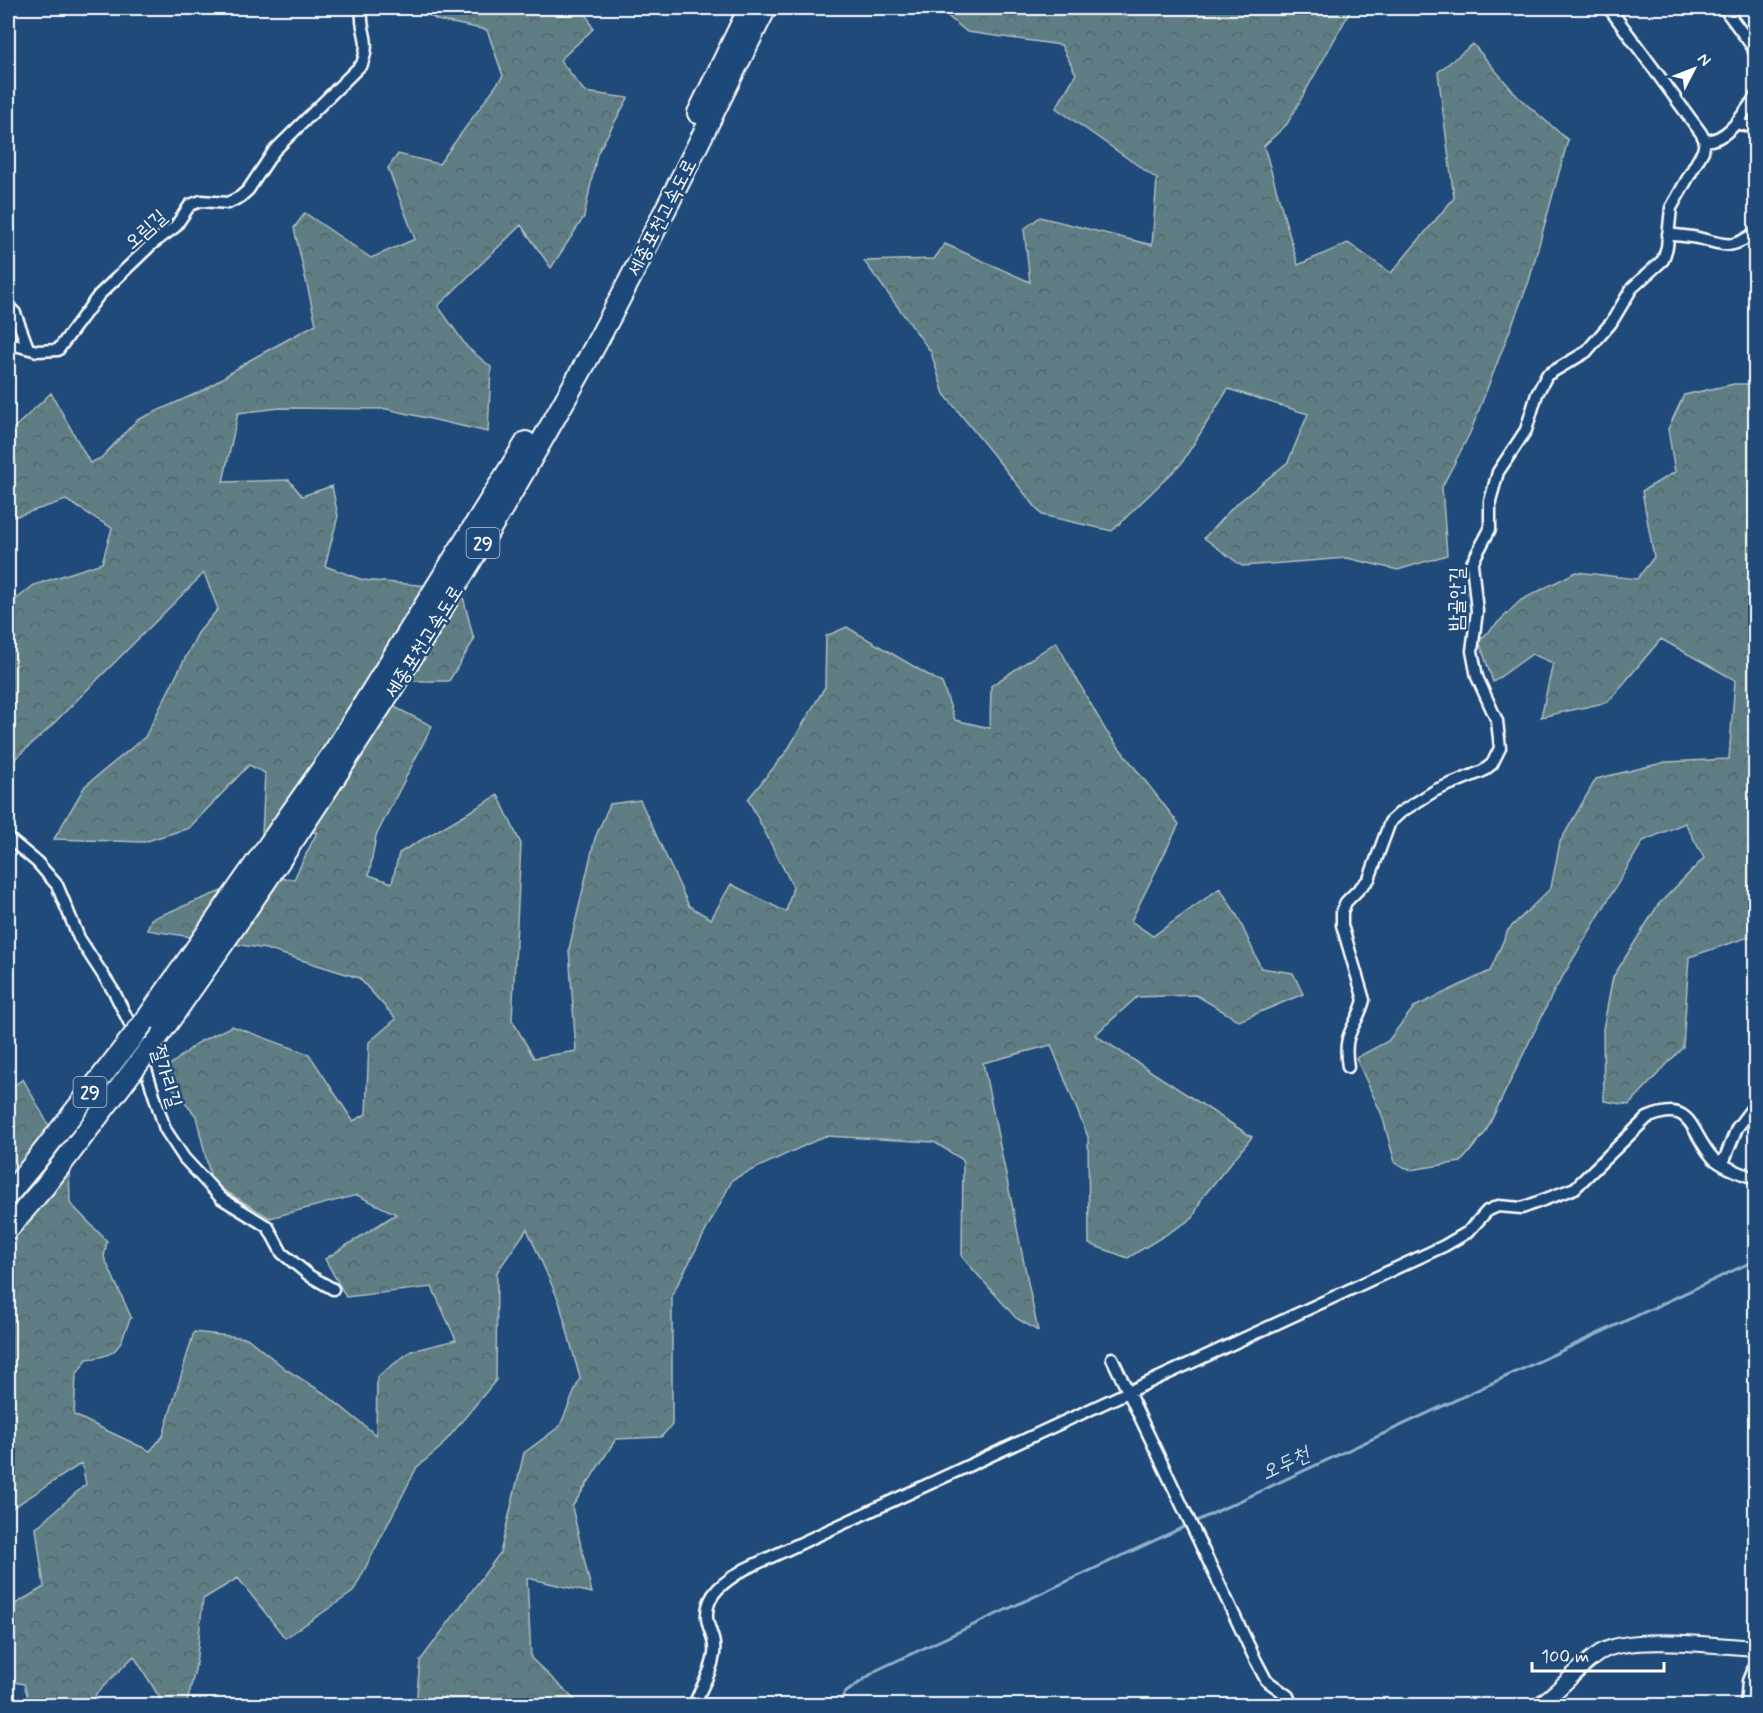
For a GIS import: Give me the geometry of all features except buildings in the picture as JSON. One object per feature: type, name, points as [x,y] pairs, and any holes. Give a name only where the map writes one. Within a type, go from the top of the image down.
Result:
[{"type":"highway","name":"세종포천고속도로","points":[[8,1195],[145,1021],[335,750],[539,421],[631,250],[749,8]]},
{"type":"highway","name":"세종포천고속도로","points":[[8,1229],[45,1186],[150,1048],[309,818],[473,560],[590,354],[664,214],[765,8]]},
{"type":"street","name":"오림길","points":[[8,343],[44,351],[58,350],[99,294],[152,244],[175,227],[194,202],[228,203],[248,190],[274,151],[362,64],[368,46],[360,18],[362,8]]},
{"type":"street","points":[[1609,8],[1705,141],[1716,141],[1737,123],[1755,96]]},
{"type":"street","points":[[1724,8],[1752,45],[1755,56]]},
{"type":"street","points":[[1737,123],[1755,128]]},
{"type":"street","name":"밤골안길","points":[[1348,1067],[1346,1042],[1364,1000],[1342,925],[1341,912],[1346,902],[1368,879],[1390,822],[1401,812],[1436,790],[1483,771],[1492,764],[1500,748],[1497,721],[1477,677],[1472,651],[1477,611],[1473,563],[1490,530],[1490,501],[1498,472],[1526,430],[1541,383],[1547,375],[1586,352],[1600,338],[1632,288],[1663,260],[1671,208],[1698,162],[1705,141]]},
{"type":"street","points":[[1668,234],[1701,238],[1723,246],[1738,244],[1755,232]]},
{"type":"street","points":[[8,306],[15,313],[28,348]]},
{"type":"street","name":"절가리길","points":[[8,838],[48,872],[63,897],[79,938],[114,992],[136,1035],[172,1144],[221,1198],[268,1227],[282,1253],[310,1276],[333,1289]]},
{"type":"street","points":[[1720,1163],[1725,1158],[1737,1128],[1755,1103]]},
{"type":"street","points":[[694,1706],[711,1670],[714,1634],[707,1618],[710,1600],[721,1584],[745,1569],[1444,1246],[1468,1232],[1487,1211],[1498,1206],[1522,1209],[1575,1188],[1647,1118],[1662,1112],[1678,1112],[1691,1122],[1712,1157],[1755,1179]]},
{"type":"street","points":[[1112,1358],[1262,1673],[1266,1680],[1288,1696],[1292,1706]]},
{"type":"street","points":[[1537,1706],[1552,1696],[1598,1654],[1613,1646],[1634,1643],[1755,1648]]},
{"type":"street","points":[[1746,1706],[1748,1681],[1755,1661]]},
{"type":"green space","points":[[418,8],[584,8],[593,29],[560,60],[585,92],[628,98],[597,154],[584,217],[551,268],[521,225],[438,306],[467,347],[491,367],[488,432],[387,409],[280,408],[238,413],[223,482],[289,480],[302,496],[332,486],[338,516],[325,566],[363,580],[461,589],[474,640],[449,681],[399,681],[367,693],[432,726],[376,836],[369,875],[392,883],[399,853],[498,795],[521,844],[512,1020],[534,1058],[576,1051],[569,949],[595,838],[610,804],[640,800],[689,906],[711,919],[731,884],[786,912],[793,887],[748,799],[787,751],[825,687],[826,636],[847,627],[942,683],[955,720],[990,728],[991,686],[1056,642],[1106,731],[1179,824],[1131,921],[1153,936],[1220,888],[1238,917],[1261,968],[1293,973],[1303,994],[1239,1021],[1196,995],[1137,997],[1095,1035],[1252,1137],[1202,1198],[1193,1218],[1128,1258],[1089,1244],[1088,1137],[1051,1045],[983,1063],[1038,1331],[1016,1318],[962,1257],[963,1160],[934,1142],[825,1136],[733,1179],[672,1295],[672,1425],[661,1437],[616,1439],[572,1507],[592,1593],[527,1578],[531,1658],[580,1705],[416,1705],[420,1661],[500,1553],[524,1453],[560,1426],[580,1378],[559,1301],[527,1229],[497,1272],[496,1380],[440,1448],[417,1467],[353,1592],[285,1638],[238,1578],[203,1599],[196,1665],[187,1703],[164,1705],[134,1656],[96,1694],[93,1705],[30,1705],[24,1684],[8,1681],[8,1663],[13,1655],[12,1606],[44,1587],[36,1528],[86,1484],[82,1463],[11,1509],[8,1508],[8,1090],[23,1079],[69,1162],[70,1203],[107,1241],[104,1257],[131,1317],[117,1348],[98,1358],[87,1359],[76,1375],[74,1415],[150,1451],[163,1436],[194,1332],[247,1338],[287,1370],[324,1393],[376,1435],[377,1377],[411,1351],[456,1340],[432,1287],[346,1297],[325,1259],[396,1214],[357,1195],[270,1218],[212,1183],[196,1116],[160,1073],[199,1042],[232,1026],[309,1054],[353,1121],[366,1114],[369,1042],[396,1019],[359,978],[266,949],[147,930],[151,919],[254,878],[294,879],[317,832],[262,835],[265,773],[249,765],[189,828],[144,842],[54,839],[85,786],[145,737],[198,633],[218,609],[204,573],[45,732],[8,765],[8,606],[34,585],[102,563],[112,528],[66,500],[8,519],[8,468],[15,465],[13,429],[51,393],[90,463],[101,458],[137,420],[206,389],[250,360],[316,324],[294,228],[305,213],[371,258],[415,239],[388,168],[398,154],[439,164],[503,76],[487,30],[437,20]]},
{"type":"green space","points":[[938,8],[1352,8],[1287,124],[1264,146],[1298,265],[1348,243],[1391,273],[1454,198],[1438,72],[1473,44],[1518,97],[1568,140],[1529,281],[1470,433],[1442,487],[1447,555],[1398,570],[1347,558],[1242,566],[1204,538],[1234,506],[1288,462],[1308,414],[1228,389],[1181,464],[1112,531],[1042,515],[944,394],[931,352],[864,261],[934,259],[945,244],[1030,282],[1024,229],[1040,217],[1152,245],[1157,179],[1056,108],[1076,74],[1061,45],[967,32]]},
{"type":"green space","points":[[1734,384],[1756,384],[1755,935],[1689,957],[1683,1047],[1629,1105],[1604,1101],[1603,1029],[1613,977],[1658,905],[1704,858],[1685,823],[1643,841],[1554,991],[1485,1133],[1461,1162],[1410,1170],[1395,1163],[1382,1115],[1356,1058],[1388,1041],[1414,1007],[1490,971],[1508,930],[1551,888],[1560,842],[1596,779],[1666,762],[1729,759],[1735,680],[1661,639],[1608,702],[1541,717],[1553,663],[1532,654],[1493,682],[1479,641],[1521,600],[1576,572],[1637,579],[1654,557],[1642,491],[1675,472],[1668,429],[1684,395]]},
{"type":"waterway","name":"오두천","points":[[837,1706],[845,1693],[877,1670],[1756,1260]]}]
